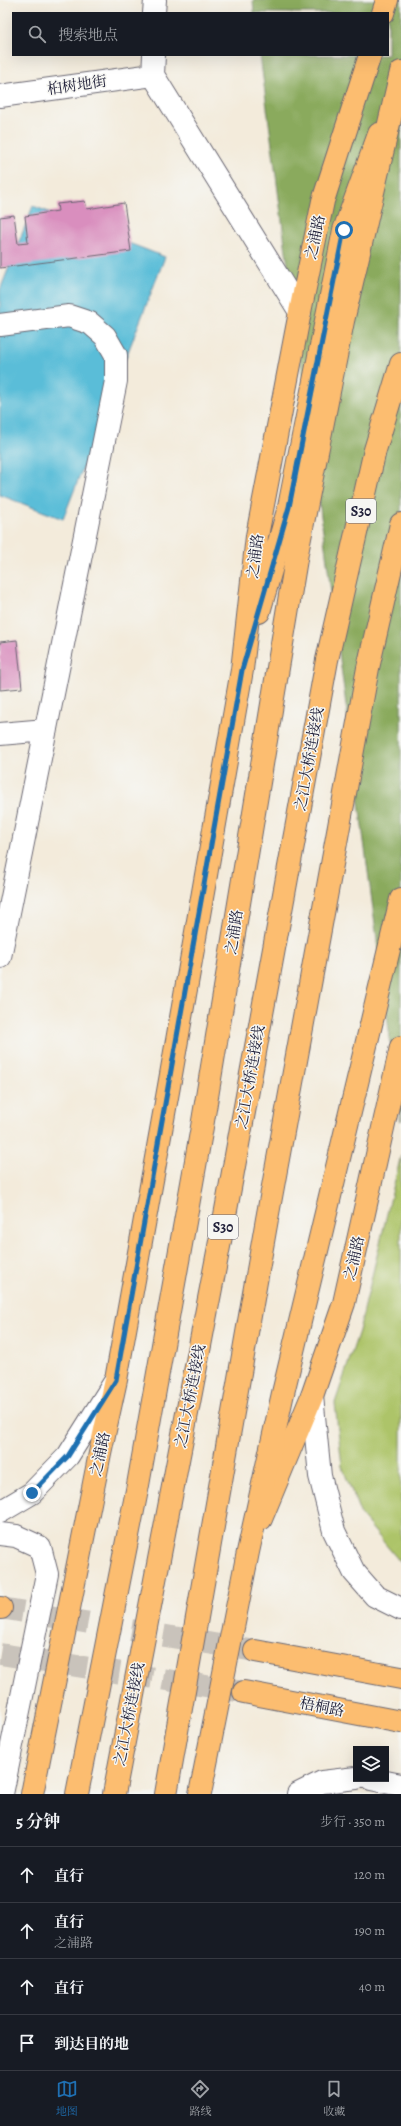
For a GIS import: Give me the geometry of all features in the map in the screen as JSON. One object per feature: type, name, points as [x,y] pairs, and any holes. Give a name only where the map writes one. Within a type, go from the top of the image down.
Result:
[{"type":"main road","points":[[383,12],[387,0]]},
{"type":"main road","name":"之浦路","points":[[32,1794],[98,1461],[116,1380],[242,670],[257,536],[300,312],[323,201],[370,56]]},
{"type":"main road","points":[[242,670],[289,507],[344,230],[399,79]]},
{"type":"main road","name":"之浦路","points":[[77,1794],[138,1484],[202,1127],[298,553],[344,321],[399,79]]},
{"type":"main road","name":"之江大桥连接线","points":[[114,1794],[226,1210],[328,660],[375,450],[401,364]]},
{"type":"main road","points":[[166,1794],[267,1219],[368,668],[401,524]]},
{"type":"main road","name":"之浦路","points":[[200,1794],[248,1552],[285,1385],[401,899]]},
{"type":"main road","name":"之浦路","points":[[248,1552],[312,1396],[344,1303],[401,1047]]},
{"type":"main road","points":[[255,1651],[401,1678]]},
{"type":"main road","name":"梧桐路","points":[[244,1692],[401,1722]]},
{"type":"street","points":[[154,12],[155,0]]},
{"type":"street","points":[[154,65],[300,312]]},
{"type":"street","name":"桕树地街","points":[[0,96],[154,65]]},
{"type":"street","points":[[0,325],[70,316],[90,323],[105,336],[116,354],[116,381],[0,957]]},
{"type":"street","points":[[0,734],[46,730]]},
{"type":"street","points":[[0,1512],[32,1493],[68,1456],[116,1380]]},
{"type":"street","points":[[312,1396],[320,1476],[334,1531],[354,1572],[375,1596],[401,1609]]},
{"type":"street","points":[[0,1534],[16,1536],[40,1547],[47,1574],[2,1794]]},
{"type":"street","points":[[298,1794],[322,1782],[353,1778]]},
{"type":"street","points":[[386,1782],[401,1785]]},
{"type":"green space","points":[[253,0],[401,0],[401,1121],[260,56],[389,56],[389,12],[254,12]]},
{"type":"green space","points":[[401,1155],[401,1563],[361,1515],[342,1466],[335,1403],[359,1331]]},
{"type":"water","points":[[33,206],[165,257],[63,519],[0,495],[0,290]]},
{"type":"building","points":[[85,201],[87,209],[124,203],[131,251],[0,268],[0,217],[14,215],[18,244],[28,243],[25,216],[58,211],[57,204]]},
{"type":"building","points":[[17,640],[22,688],[0,690],[0,642]]},
{"type":"tunnel","points":[[1,1608],[255,1651]]},
{"type":"tunnel","points":[[0,1654],[244,1692]]},
{"type":"route","points":[[32,1493],[68,1456],[116,1380],[242,670],[289,507],[344,230]]}]
